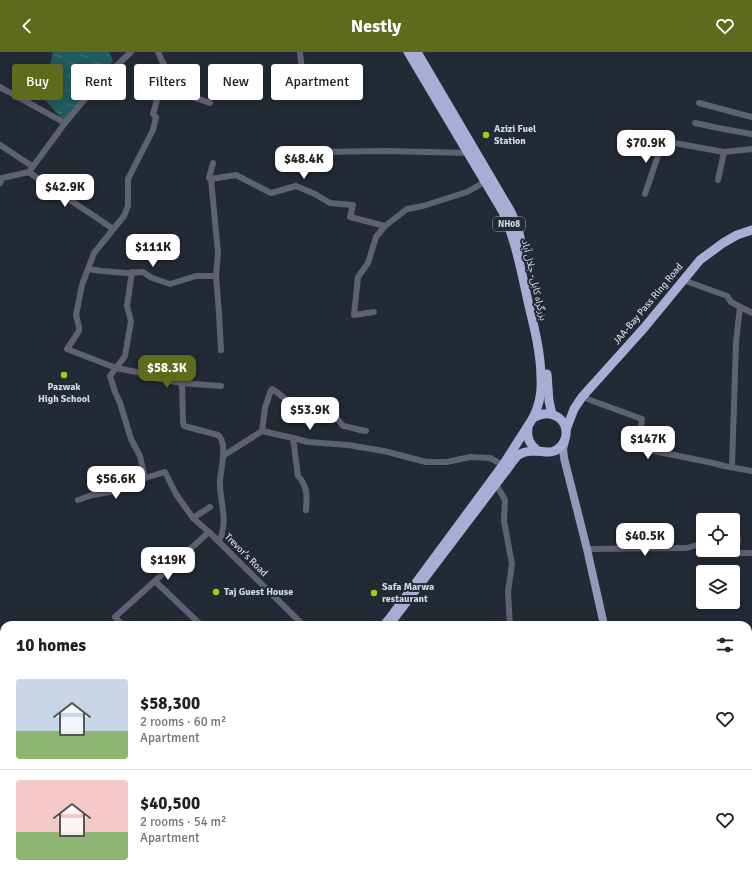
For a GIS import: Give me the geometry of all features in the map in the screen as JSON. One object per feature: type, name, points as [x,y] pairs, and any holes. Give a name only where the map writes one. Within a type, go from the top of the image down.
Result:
[{"type":"highway","name":"بزرگراه کابل- جلال آباد","points":[[408,52],[468,152],[488,180]]},
{"type":"highway","name":"بزرگراه کابل- جلال آباد","points":[[417,52],[488,180],[512,232],[546,365],[549,401],[554,415],[561,419],[566,430]]},
{"type":"highway","name":"JAA-Bay Pass Ring Road","points":[[566,430],[574,409],[582,397],[644,328],[700,260],[723,243],[737,235],[752,230]]},
{"type":"highway","name":"بزرگراه کابل- جلال آباد","points":[[387,621],[503,465],[537,410],[542,381],[537,327]]},
{"type":"highway","points":[[531,420],[543,413],[554,415],[574,409]]},
{"type":"highway","name":"بزرگراه کابل- جلال آباد","points":[[531,420],[527,429],[527,435],[529,442],[538,451]]},
{"type":"highway","points":[[392,621],[520,454],[538,451],[549,453],[554,451],[562,445],[565,440],[566,430]]},
{"type":"main road","points":[[565,440],[563,449],[564,458],[603,621]]},
{"type":"main road","points":[[549,453],[556,455],[562,460],[566,467]]},
{"type":"street","points":[[0,183],[2,178],[30,169],[98,83],[131,52]]},
{"type":"street","points":[[158,52],[164,64]]},
{"type":"street","points":[[300,52],[301,64]]},
{"type":"street","points":[[0,87],[65,123]]},
{"type":"street","points":[[200,99],[210,103]]},
{"type":"street","points":[[157,100],[153,114],[156,117],[153,130],[128,179],[128,206],[124,216],[94,253],[82,285],[76,314],[79,331],[67,349],[116,368],[142,373],[149,377],[182,383],[221,386]]},
{"type":"street","points":[[699,103],[752,117]]},
{"type":"street","points":[[695,123],[752,134]]},
{"type":"street","points":[[629,132],[724,152],[752,149]]},
{"type":"street","points":[[645,194],[663,140]]},
{"type":"street","points":[[0,145],[30,169],[44,183],[113,229]]},
{"type":"street","points":[[316,152],[468,152]]},
{"type":"street","points":[[718,180],[724,152]]},
{"type":"street","points":[[212,163],[209,178],[211,179],[218,253],[216,276],[221,350]]},
{"type":"street","points":[[211,179],[236,175],[272,193],[296,186],[315,194],[330,203],[353,205],[350,217],[385,226]]},
{"type":"street","points":[[374,312],[354,315],[358,277],[368,263],[376,237],[385,226],[407,209],[423,206],[467,192],[488,180]]},
{"type":"street","points":[[88,269],[102,272],[142,272],[152,278],[170,284],[196,276],[216,276]]},
{"type":"street","points":[[78,500],[92,495],[110,492],[134,485],[145,478],[140,456],[130,439],[120,403],[110,376],[125,356],[131,321],[127,306],[132,272]]},
{"type":"street","points":[[683,280],[727,296],[731,302],[752,313]]},
{"type":"street","points":[[732,467],[736,342],[740,307]]},
{"type":"street","points":[[182,383],[184,426],[211,432],[221,437],[222,440],[223,456],[220,481],[224,520],[223,532],[218,541]]},
{"type":"street","points":[[262,431],[265,408],[270,390],[272,389],[292,405],[295,410],[309,422],[326,416],[336,417],[343,426],[366,431]]},
{"type":"street","points":[[582,397],[642,419],[639,448],[752,470]]},
{"type":"street","points":[[223,456],[262,431],[308,442],[348,445],[377,450],[426,462],[447,462],[470,457],[490,458],[503,465]]},
{"type":"street","points":[[293,438],[298,476],[302,480],[307,496],[306,510]]},
{"type":"street","name":"Trevor's Road","points":[[145,478],[165,472],[176,494],[193,518],[299,621]]},
{"type":"street","points":[[496,484],[505,500],[504,521],[512,564],[508,592],[510,621]]},
{"type":"street","points":[[193,518],[210,507]]},
{"type":"street","points":[[119,621],[115,617],[209,532]]},
{"type":"street","points":[[587,549],[687,548],[696,545]]},
{"type":"street","points":[[740,553],[752,553]]},
{"type":"street","points":[[155,581],[196,621]]},
{"type":"water","points":[[53,52],[109,52],[113,61],[111,64],[71,64],[71,100],[82,100],[64,121],[45,100],[63,100],[63,64],[50,64]]},
{"type":"place","name":"Azizi Fuel Station","points":[[486,135]]},
{"type":"place","name":"Pazwak High School","points":[[64,375]]},
{"type":"place","name":"Taj Guest House","points":[[216,592]]},
{"type":"place","name":"Safa Marwa restaurant","points":[[374,593]]}]
